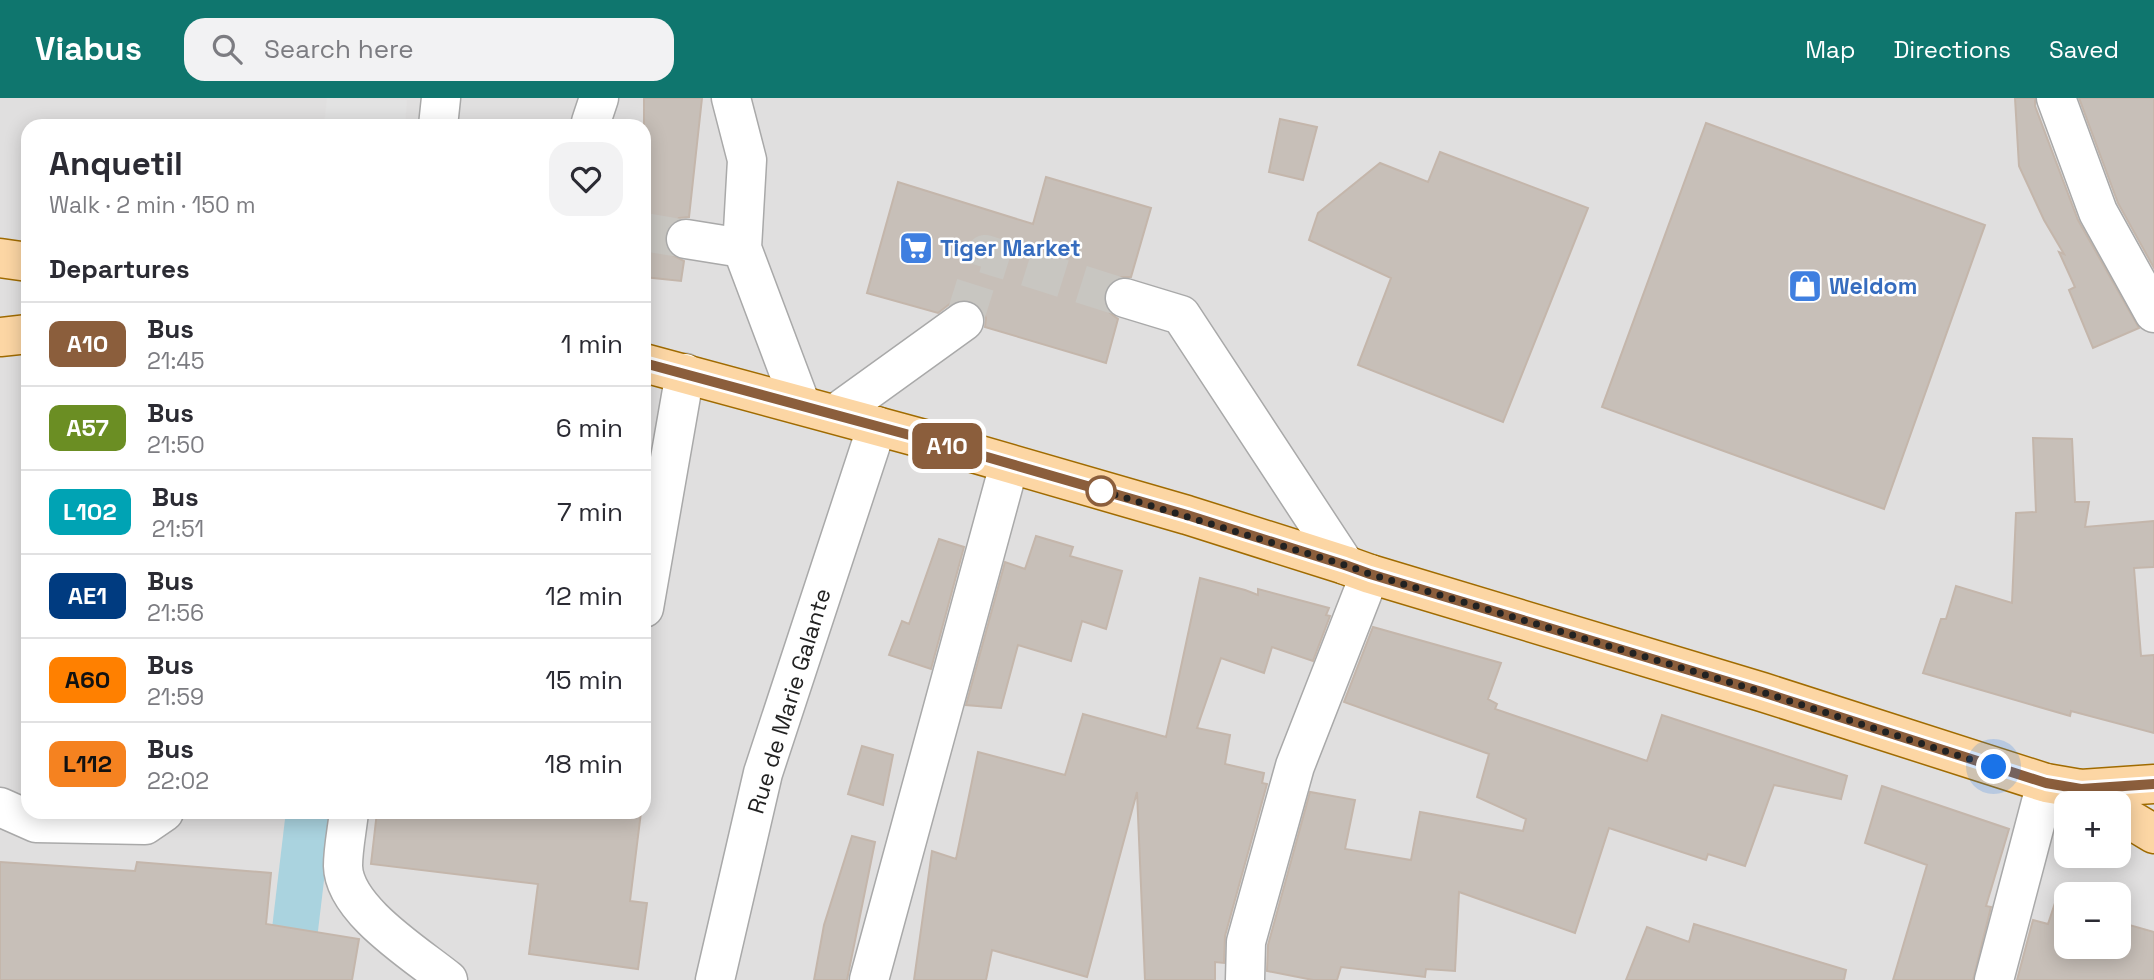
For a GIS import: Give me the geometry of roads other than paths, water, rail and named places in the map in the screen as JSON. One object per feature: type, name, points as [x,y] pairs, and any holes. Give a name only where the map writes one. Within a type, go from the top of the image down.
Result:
[{"type":"main road","points":[[0,258],[21,261]]},
{"type":"main road","points":[[0,337],[21,335]]},
{"type":"main road","points":[[651,365],[1187,515],[2074,791]]},
{"type":"main road","points":[[2087,791],[2154,784]]},
{"type":"main road","points":[[2131,820],[2154,834]]},
{"type":"street","points":[[439,119],[441,98]]},
{"type":"street","points":[[730,98],[747,160],[742,248],[818,410],[964,321]]},
{"type":"street","points":[[2067,102],[2098,212],[2154,313]]},
{"type":"street","points":[[686,239],[742,248]]},
{"type":"street","points":[[1125,298],[1181,315],[1357,569],[1295,766],[1246,942],[1245,980]]},
{"type":"street","points":[[651,568],[685,373]]},
{"type":"street","name":"Rue de Marie Galante","points":[[715,980],[764,772],[877,426]]},
{"type":"street","points":[[869,980],[1009,465]]},
{"type":"street","points":[[0,807],[21,816]]},
{"type":"street","points":[[27,819],[36,823],[145,825],[154,819]]},
{"type":"street","points":[[348,819],[343,869],[352,897],[373,920],[448,980]]},
{"type":"street","points":[[1994,980],[2054,844]]},
{"type":"waterway","points":[[289,980],[308,819]]},
{"type":"tunnel","points":[[651,233],[686,239]]},
{"type":"tunnel","points":[[964,321],[985,254],[1125,298]]},
{"type":"place","name":"Tiger Market","points":[[916,248]]},
{"type":"place","name":"Weldom","points":[[1805,286]]}]
